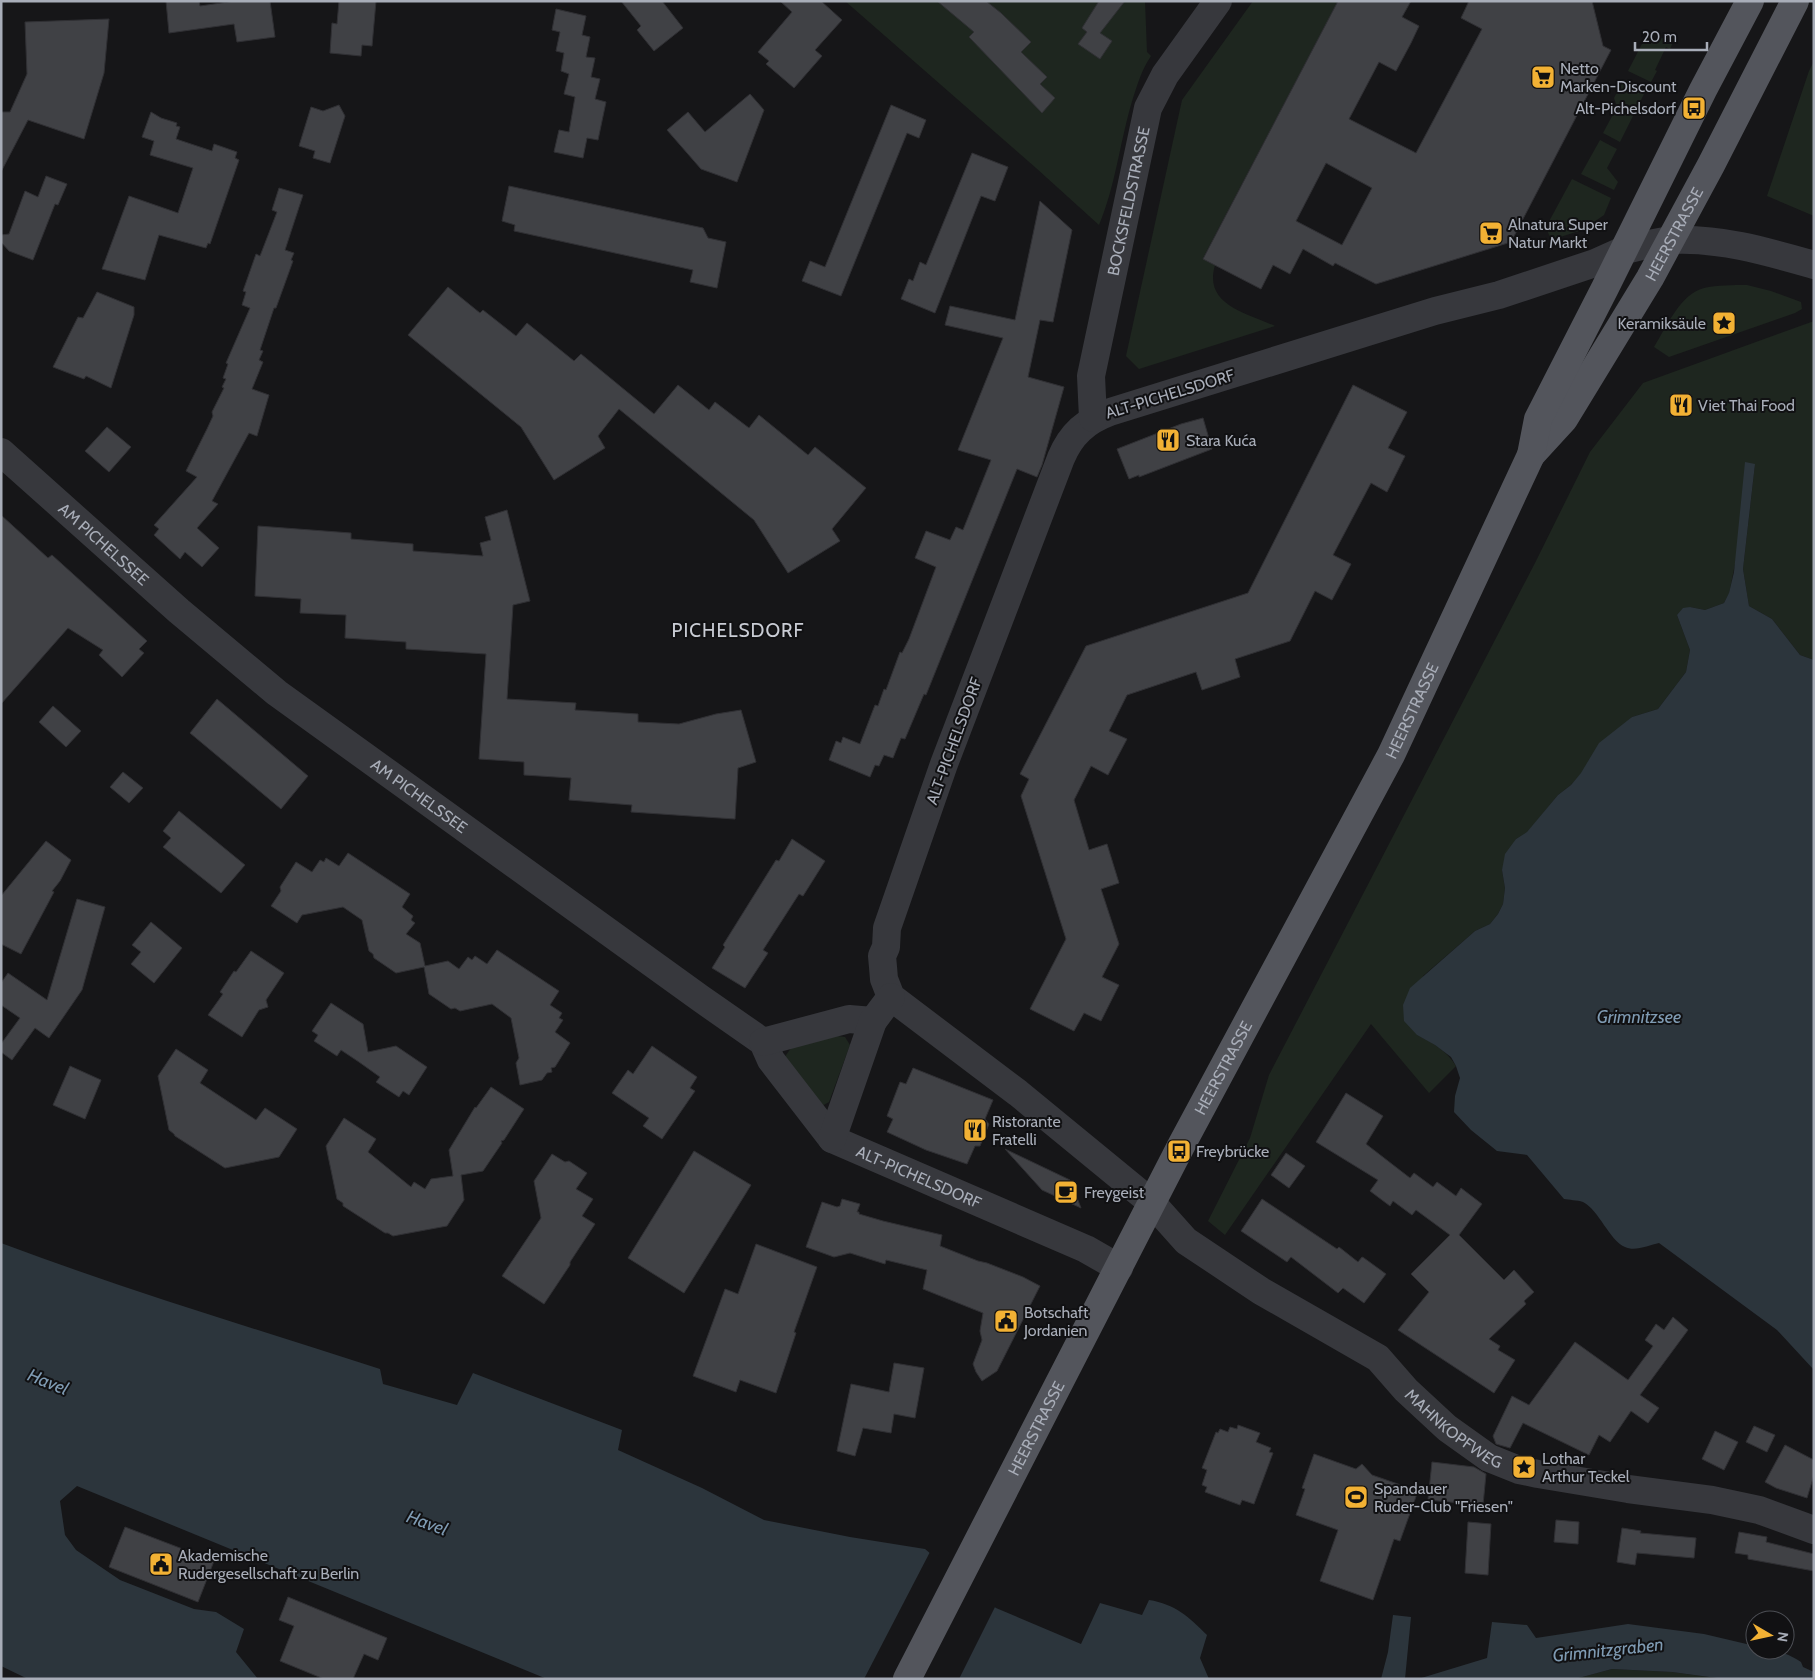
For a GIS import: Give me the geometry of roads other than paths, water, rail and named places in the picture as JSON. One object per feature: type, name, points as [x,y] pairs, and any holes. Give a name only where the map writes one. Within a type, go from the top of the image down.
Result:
[{"type":"main road","name":"HEERSTRASSE","points":[[907,1679],[1182,1144],[1391,755],[1531,454],[1538,419],[1703,90],[1750,1]]},
{"type":"main road","name":"HEERSTRASSE","points":[[1531,454],[1564,419],[1650,278],[1711,165],[1794,1]]},
{"type":"street","name":"BOCKSFELDSTRASSE","points":[[1093,418],[1091,376],[1148,108],[1165,75],[1218,1]]},
{"type":"street","name":"ALT-PICHELSDORF","points":[[891,998],[884,979],[882,956],[886,947],[887,928],[944,764],[1061,458],[1076,433],[1093,418],[1435,311],[1499,296],[1595,263],[1624,250],[1671,240],[1708,240],[1726,243],[1814,265]]},
{"type":"street","name":"AM PICHELSSEE","points":[[1,452],[179,611],[277,692],[763,1042],[771,1060],[832,1139]]},
{"type":"street","points":[[832,1139],[873,1021],[891,998],[1018,1093],[1152,1203]]},
{"type":"street","points":[[763,1042],[849,1019],[873,1021]]},
{"type":"street","name":"ALT-PICHELSDORF","points":[[832,1139],[1086,1248],[1119,1268]]},
{"type":"street","name":"MAHNKOPFWEG","points":[[1152,1203],[1186,1241],[1206,1255],[1261,1291],[1378,1358],[1406,1390],[1447,1428],[1488,1458],[1519,1470],[1538,1474],[1628,1489],[1712,1500],[1759,1510],[1814,1530]]},
{"type":"water","name":"Grimnitzsee","points":[[1745,462],[1755,464],[1743,569],[1749,606],[1772,619],[1800,655],[1814,660],[1814,1370],[1777,1330],[1659,1243],[1638,1248],[1625,1247],[1614,1238],[1589,1206],[1581,1201],[1564,1199],[1527,1155],[1497,1151],[1471,1130],[1454,1112],[1455,1096],[1460,1078],[1451,1057],[1417,1035],[1404,1021],[1403,1005],[1410,988],[1475,931],[1490,924],[1498,914],[1503,904],[1505,888],[1502,870],[1505,854],[1516,839],[1527,832],[1558,795],[1571,785],[1581,773],[1599,743],[1632,717],[1658,709],[1686,672],[1690,650],[1677,615],[1683,608],[1690,607],[1705,610],[1724,603],[1729,593],[1734,572]]},
{"type":"water","name":"Havel","points":[[1,1243],[142,1293],[380,1369],[383,1384],[457,1405],[473,1373],[622,1430],[618,1450],[702,1488],[764,1520],[925,1549],[996,1608],[1081,1644],[1100,1603],[1142,1615],[1149,1600],[1158,1602],[1181,1612],[1207,1635],[1200,1658],[1209,1679],[547,1679],[77,1486],[60,1501],[65,1535],[76,1550],[120,1580],[194,1609],[216,1612],[244,1629],[236,1652],[258,1679],[28,1679],[1,1666]]},
{"type":"water","points":[[1393,1615],[1411,1617],[1405,1679],[1381,1679],[1388,1652]]},
{"type":"water","name":"Grimnitzgraben","points":[[1492,1622],[1527,1625],[1536,1638],[1628,1624],[1704,1634],[1745,1644],[1745,1660],[1795,1658],[1801,1662],[1803,1667],[1814,1672],[1814,1679],[1724,1679],[1672,1672],[1612,1669],[1575,1679],[1418,1679],[1487,1658]]},
{"type":"place","name":"Netto Marken-Discount","points":[[1543,77]]},
{"type":"place","name":"Alt-Pichelsdorf","points":[[1694,108]]},
{"type":"place","name":"Alnatura Super Natur Markt","points":[[1491,233]]},
{"type":"place","name":"Keramiksäule","points":[[1724,323]]},
{"type":"place","name":"Viet Thai Food","points":[[1681,405]]},
{"type":"place","name":"Stara Kuća","points":[[1168,440]]},
{"type":"place","name":"Ristorante Fratelli","points":[[975,1130]]},
{"type":"place","name":"Freybrücke","points":[[1179,1151]]},
{"type":"place","name":"Freygeist","points":[[1066,1192]]},
{"type":"place","name":"Botschaft Jordanien","points":[[1006,1321]]},
{"type":"place","name":"Lothar Arthur Teckel","points":[[1524,1467]]},
{"type":"place","name":"Spandauer Ruder-Club \"Friesen\"","points":[[1356,1497]]},
{"type":"place","name":"Akademische Rudergesellschaft zu Berlin","points":[[161,1564]]},
{"type":"district","name":"PICHELSDORF","points":[[738,630]]}]
